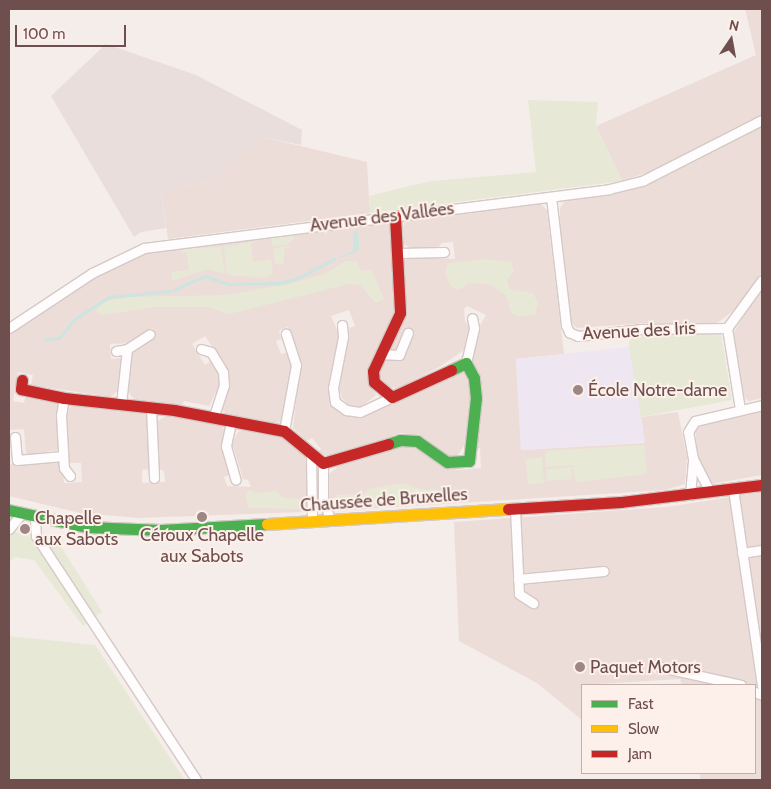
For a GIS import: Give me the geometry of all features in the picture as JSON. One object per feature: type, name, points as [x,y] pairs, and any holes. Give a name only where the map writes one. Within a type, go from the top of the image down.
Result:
[{"type":"street","name":"Avenue des Vallées","points":[[9,328],[92,273],[144,248],[609,190],[644,180],[762,120]]},
{"type":"street","name":"Avenue des Iris","points":[[552,197],[569,332],[578,336],[642,329],[727,328]]},
{"type":"street","points":[[392,397],[381,391],[374,382],[372,371],[400,313],[399,253],[395,216]]},
{"type":"street","points":[[399,253],[444,252]]},
{"type":"street","points":[[740,409],[727,328],[762,280]]},
{"type":"street","points":[[323,464],[400,440],[417,441],[430,453],[448,462],[469,461],[476,398],[474,378],[466,363],[474,328],[472,318]]},
{"type":"street","points":[[342,325],[343,337],[333,388],[335,402],[346,410],[360,412],[466,363]]},
{"type":"street","points":[[381,354],[399,355],[408,333]]},
{"type":"street","points":[[116,351],[127,349],[150,334]]},
{"type":"street","points":[[284,431],[296,365],[286,334]]},
{"type":"street","points":[[121,404],[127,349]]},
{"type":"street","points":[[201,349],[211,352],[223,372],[224,385],[213,418]]},
{"type":"street","points":[[22,380],[20,389],[64,398],[152,408],[284,431],[300,441],[311,455],[323,464]]},
{"type":"street","points":[[64,398],[61,415],[63,456],[64,468],[70,476]]},
{"type":"street","points":[[690,495],[693,459],[688,432],[695,421],[762,405]]},
{"type":"street","points":[[152,408],[154,478]]},
{"type":"street","points":[[231,422],[226,446],[236,480]]},
{"type":"street","points":[[15,437],[17,460],[63,456]]},
{"type":"street","points":[[311,455],[312,522]]},
{"type":"street","points":[[693,459],[710,492]]},
{"type":"street","points":[[323,464],[323,498],[330,520]]},
{"type":"street","name":"Chaussée de Bruxelles","points":[[9,510],[35,518],[87,527],[160,530],[515,509],[690,495],[762,485]]},
{"type":"street","points":[[733,489],[760,692]]},
{"type":"street","points":[[515,509],[519,594],[533,603]]},
{"type":"street","points":[[9,529],[21,514]]},
{"type":"street","points":[[35,518],[36,536],[196,780]]},
{"type":"street","points":[[742,553],[762,550]]},
{"type":"street","points":[[518,579],[604,571]]},
{"type":"street","points":[[660,667],[736,684]]},
{"type":"shaded area","points":[[745,9],[762,9],[762,115],[649,172],[622,181],[596,126],[756,55]]},
{"type":"shaded area","points":[[106,44],[196,75],[302,130],[301,145],[263,137],[208,182],[161,189],[166,228],[141,232],[134,237],[51,96]]},
{"type":"shaded area","points":[[762,124],[762,272],[737,308],[717,323],[647,323],[577,328],[571,322],[560,224],[560,208],[567,198],[624,189]]},
{"type":"shaded area","points":[[263,137],[367,162],[370,213],[168,239],[161,189],[208,182]]},
{"type":"shaded area","points":[[540,202],[547,211],[564,354],[516,359],[521,450],[644,443],[641,417],[678,412],[687,458],[685,484],[665,490],[333,511],[327,490],[329,474],[340,465],[378,450],[401,444],[416,446],[457,470],[481,468],[480,448],[474,449],[472,361],[478,329],[486,315],[467,306],[464,309],[465,321],[469,326],[464,350],[441,366],[397,389],[383,384],[379,374],[404,313],[404,261],[409,257],[455,259],[453,242],[442,243],[437,249],[413,250],[404,244],[401,233],[406,218]]},
{"type":"shaded area","points":[[390,219],[397,311],[370,384],[376,395],[361,407],[349,405],[342,398],[338,385],[350,328],[355,326],[349,310],[331,316],[340,337],[331,399],[335,408],[345,414],[360,416],[453,372],[462,372],[472,379],[465,444],[457,456],[450,457],[421,436],[400,433],[334,457],[317,453],[321,449],[312,438],[307,441],[293,428],[300,364],[288,327],[279,330],[281,339],[276,341],[281,354],[288,352],[293,367],[285,413],[281,421],[273,424],[229,416],[223,411],[221,402],[229,380],[228,370],[205,336],[192,344],[205,365],[213,360],[221,373],[219,386],[209,406],[184,401],[182,407],[138,401],[131,396],[128,388],[131,355],[134,349],[156,334],[152,328],[130,343],[110,344],[111,359],[123,358],[120,388],[111,397],[31,385],[33,375],[18,372],[13,401],[24,403],[26,394],[53,399],[58,404],[58,450],[26,455],[24,429],[9,430],[9,333],[114,264],[146,251]]},
{"type":"shaded area","points":[[762,285],[762,398],[749,401],[744,397],[733,334]]},
{"type":"shaded area","name":"École Notre-dame","points":[[629,347],[635,369],[645,442],[521,450],[516,359]]},
{"type":"shaded area","points":[[80,404],[145,413],[148,419],[150,469],[142,470],[142,483],[165,482],[164,471],[159,469],[157,422],[168,414],[218,424],[224,429],[231,474],[224,477],[227,486],[251,487],[248,480],[243,479],[232,443],[238,432],[246,428],[288,436],[309,458],[310,503],[304,512],[139,518],[80,513],[9,496],[9,440],[10,464],[54,460],[62,465],[64,483],[82,482],[81,463],[69,463],[67,413],[71,406]]},
{"type":"shaded area","points":[[762,409],[762,475],[711,484],[698,459],[695,428],[703,422]]},
{"type":"shaded area","points":[[762,492],[762,780],[701,780],[699,774],[756,774],[756,684],[682,684],[680,679],[581,684],[581,719],[537,683],[459,641],[454,522],[667,507]]},
{"type":"green space","points":[[528,100],[598,102],[596,126],[622,181],[370,213],[369,196],[405,187],[431,181],[536,172]]},
{"type":"green space","points":[[294,235],[294,239],[286,245],[272,246],[271,238]]},
{"type":"green space","points":[[256,241],[251,244],[253,262],[271,259],[273,274],[265,278],[227,275],[224,247]]},
{"type":"green space","points":[[286,246],[292,248],[285,248],[283,265],[275,263],[273,249]]},
{"type":"green space","points":[[221,247],[225,274],[208,269],[172,281],[171,272],[189,270],[186,252],[181,253],[181,249]]},
{"type":"green space","points":[[486,259],[511,262],[514,271],[507,280],[509,289],[533,293],[538,303],[535,315],[518,316],[511,313],[506,295],[489,284],[468,283],[459,290],[450,286],[445,274],[448,263]]},
{"type":"green space","points":[[346,261],[357,261],[361,271],[372,270],[384,299],[376,303],[360,285],[348,284],[229,314],[208,307],[155,307],[102,315],[96,312],[102,302],[129,297],[225,295],[289,284],[325,274]]},
{"type":"green space","points":[[721,334],[732,400],[641,417],[629,347],[630,335]]},
{"type":"green space","points":[[644,445],[647,474],[575,482],[573,465],[545,467],[546,451]]},
{"type":"green space","points":[[542,457],[544,483],[528,484],[526,459]]},
{"type":"green space","points":[[571,467],[572,479],[547,481],[546,469]]},
{"type":"green space","points":[[403,483],[424,490],[438,489],[442,501],[396,506],[391,502],[340,510],[333,505],[336,495],[365,494],[368,489]]},
{"type":"green space","points":[[249,490],[257,493],[276,491],[282,497],[298,499],[300,503],[298,509],[248,508],[245,495]]},
{"type":"green space","points":[[9,531],[57,540],[102,612],[83,626],[34,560],[15,557],[9,562]]},
{"type":"green space","points":[[9,636],[95,645],[185,780],[9,780]]},
{"type":"water","points":[[353,231],[358,231],[359,248],[355,253],[334,259],[353,251]]},
{"type":"waterway","points":[[174,290],[205,276],[228,284],[280,283],[296,279],[334,259]]},
{"type":"waterway","points":[[45,339],[59,338],[75,319],[109,297],[170,291]]},
{"type":"traffic: fast","points":[[388,444],[400,440],[417,441],[447,462],[469,461],[476,398],[474,378],[466,363],[451,370]]},
{"type":"traffic: fast","points":[[9,510],[87,527],[161,530],[267,524]]},
{"type":"traffic: slow","points":[[267,524],[508,509]]},
{"type":"traffic: jam","points":[[395,216],[400,313],[373,371],[374,382],[392,397],[451,370]]},
{"type":"traffic: jam","points":[[22,380],[21,389],[64,398],[174,410],[284,431],[323,463],[388,444]]},
{"type":"traffic: jam","points":[[508,509],[621,502],[762,485]]},
{"type":"place","name":"École Notre-dame","points":[[578,390]]},
{"type":"place","name":"Céroux Chapelle aux Sabots","points":[[202,517]]},
{"type":"place","name":"Chapelle aux Sabots","points":[[25,529]]},
{"type":"place","name":"Paquet Motors","points":[[580,667]]}]
